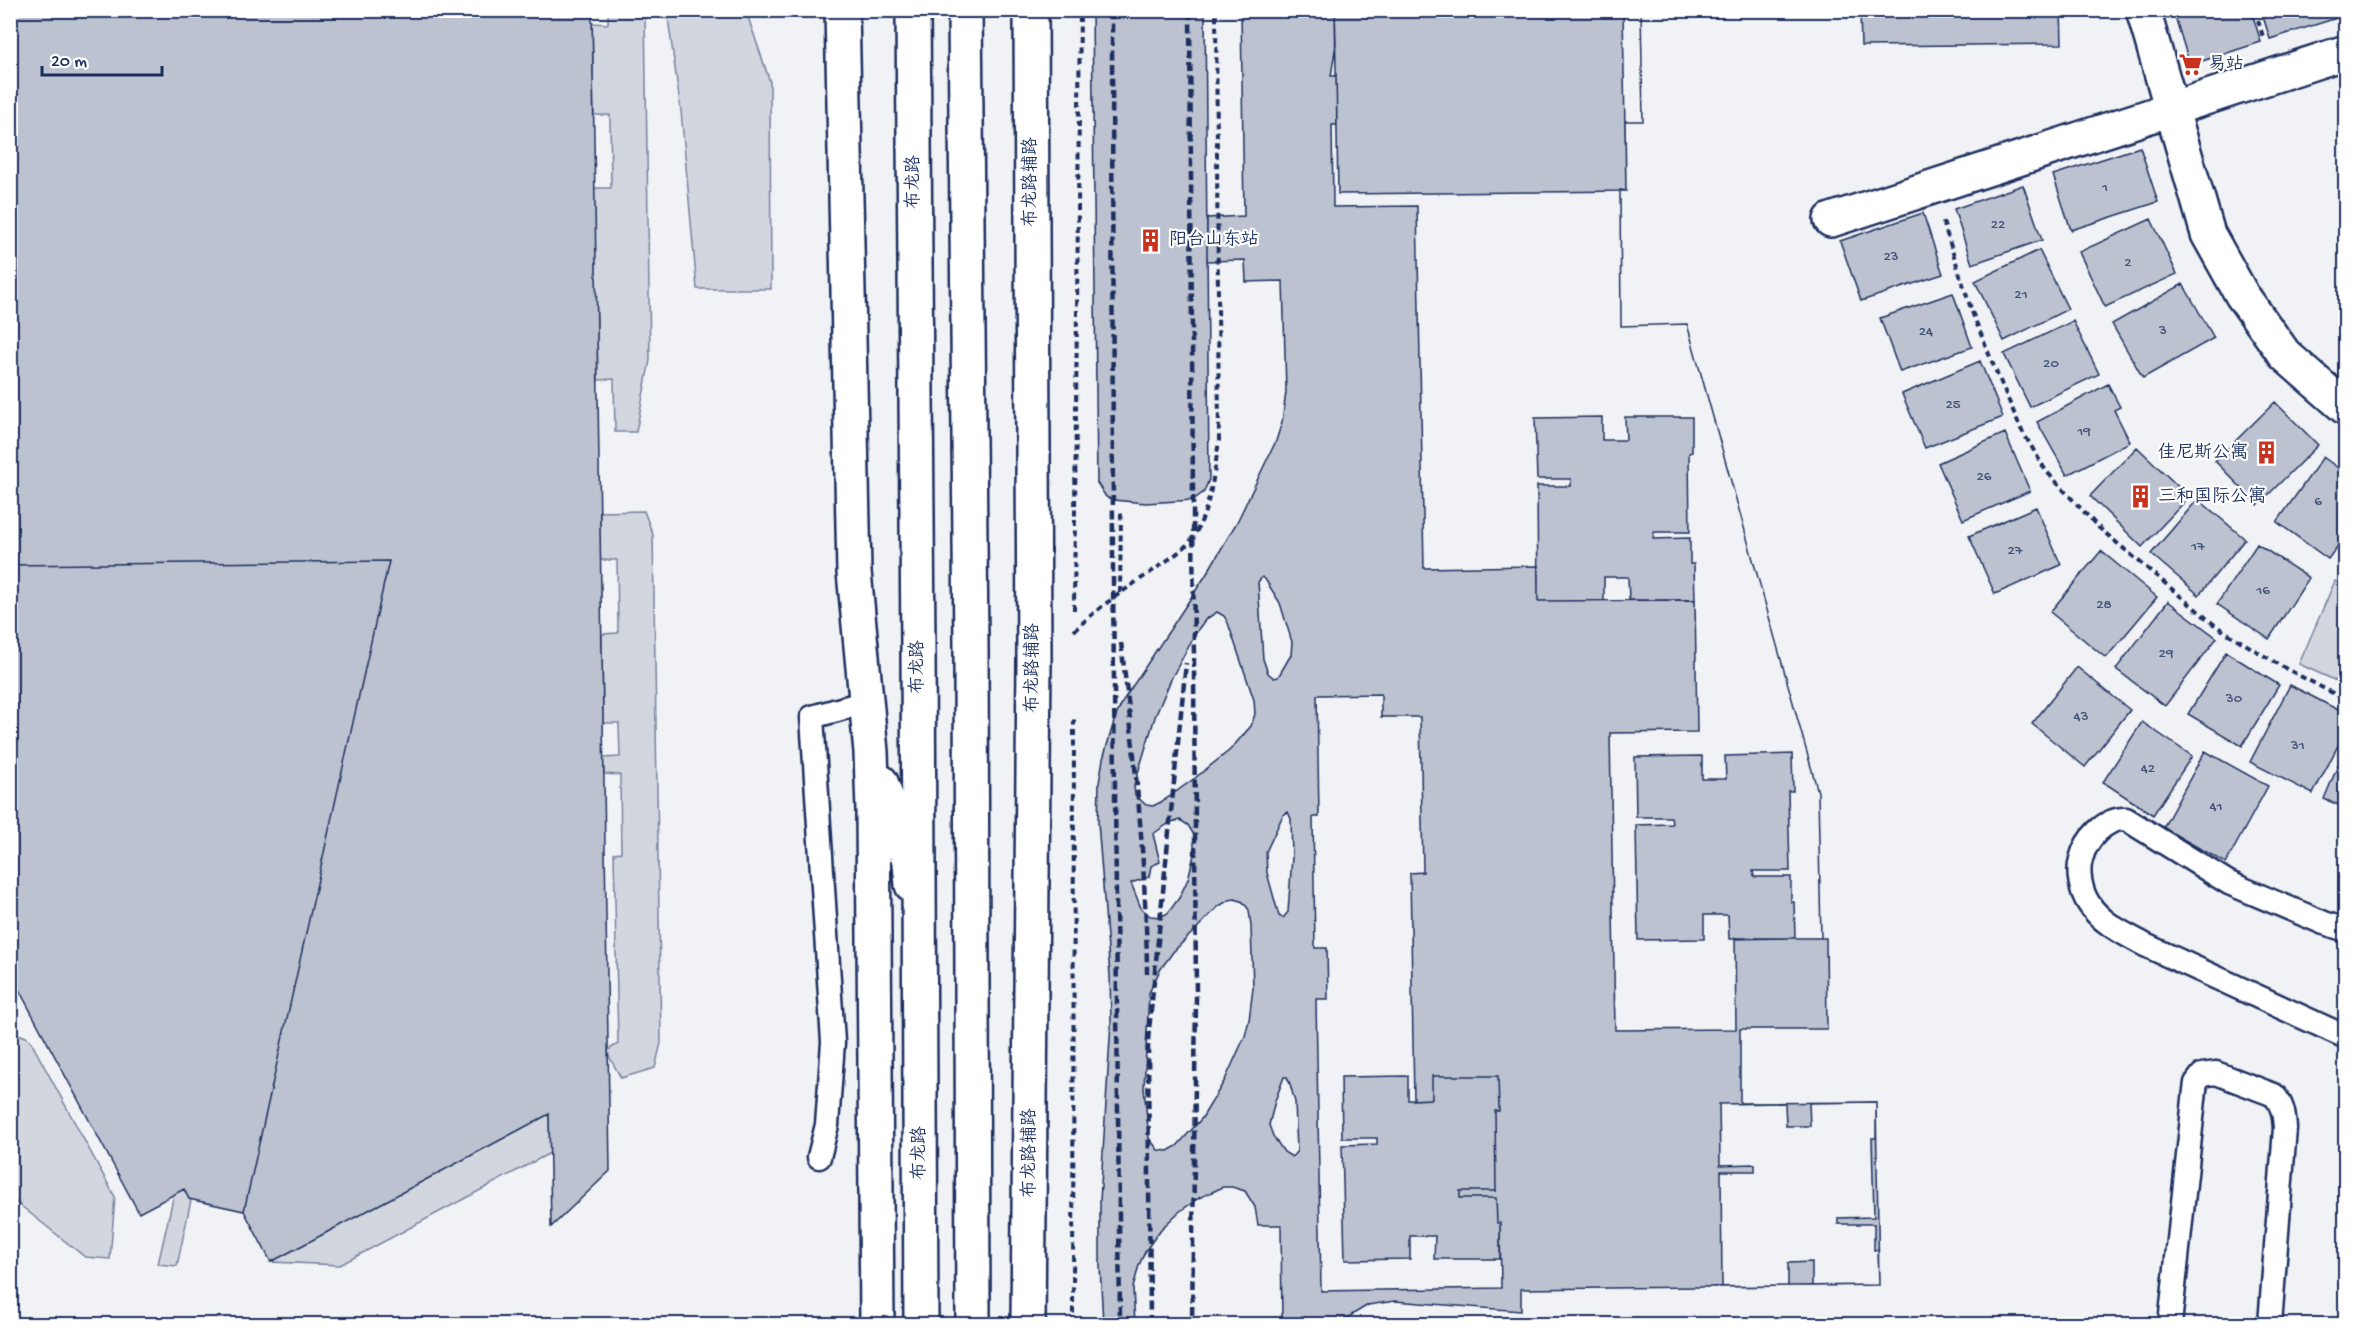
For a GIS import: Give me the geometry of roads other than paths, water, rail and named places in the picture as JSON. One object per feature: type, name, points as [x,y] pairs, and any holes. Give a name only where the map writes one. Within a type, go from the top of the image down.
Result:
[{"type":"main road","points":[[842,10],[854,572],[871,752],[874,834],[877,1324]]},
{"type":"main road","name":"布龙路","points":[[913,10],[921,1324]]},
{"type":"main road","points":[[965,10],[971,658],[973,1324]]},
{"type":"main road","name":"布龙路辅路","points":[[1028,1324],[1034,661],[1031,10]]},
{"type":"main road","points":[[2143,10],[2208,234],[2242,295],[2285,355],[2346,408]]},
{"type":"main road","points":[[1831,220],[2346,52]]},
{"type":"main road","points":[[871,752],[910,864],[912,880],[916,1324]]},
{"type":"lane","points":[[819,1157],[827,1125],[833,1042],[812,717],[866,702]]},
{"type":"lane","points":[[2346,930],[2229,883],[2126,819],[2116,819],[2102,826],[2080,859],[2082,888],[2088,903],[2097,915],[2117,930],[2346,1037]]},
{"type":"lane","points":[[2170,1324],[2194,1090],[2202,1076],[2216,1073],[2274,1095],[2281,1103],[2284,1113],[2285,1128],[2270,1324]]},
{"type":"railway","points":[[1112,10],[1113,579],[1120,1324]]},
{"type":"railway","points":[[1190,10],[1196,998],[1192,1324]]},
{"type":"railway","points":[[1121,643],[1139,808],[1147,974]]},
{"type":"railway","points":[[1150,1324],[1148,1040],[1186,663]]},
{"type":"place","name":"易站","points":[[2190,65]]},
{"type":"place","name":"阳台山东站","points":[[1151,240]]},
{"type":"place","name":"佳尼斯公寓","points":[[2266,453]]},
{"type":"place","name":"三和国际公寓","points":[[2140,497]]}]
